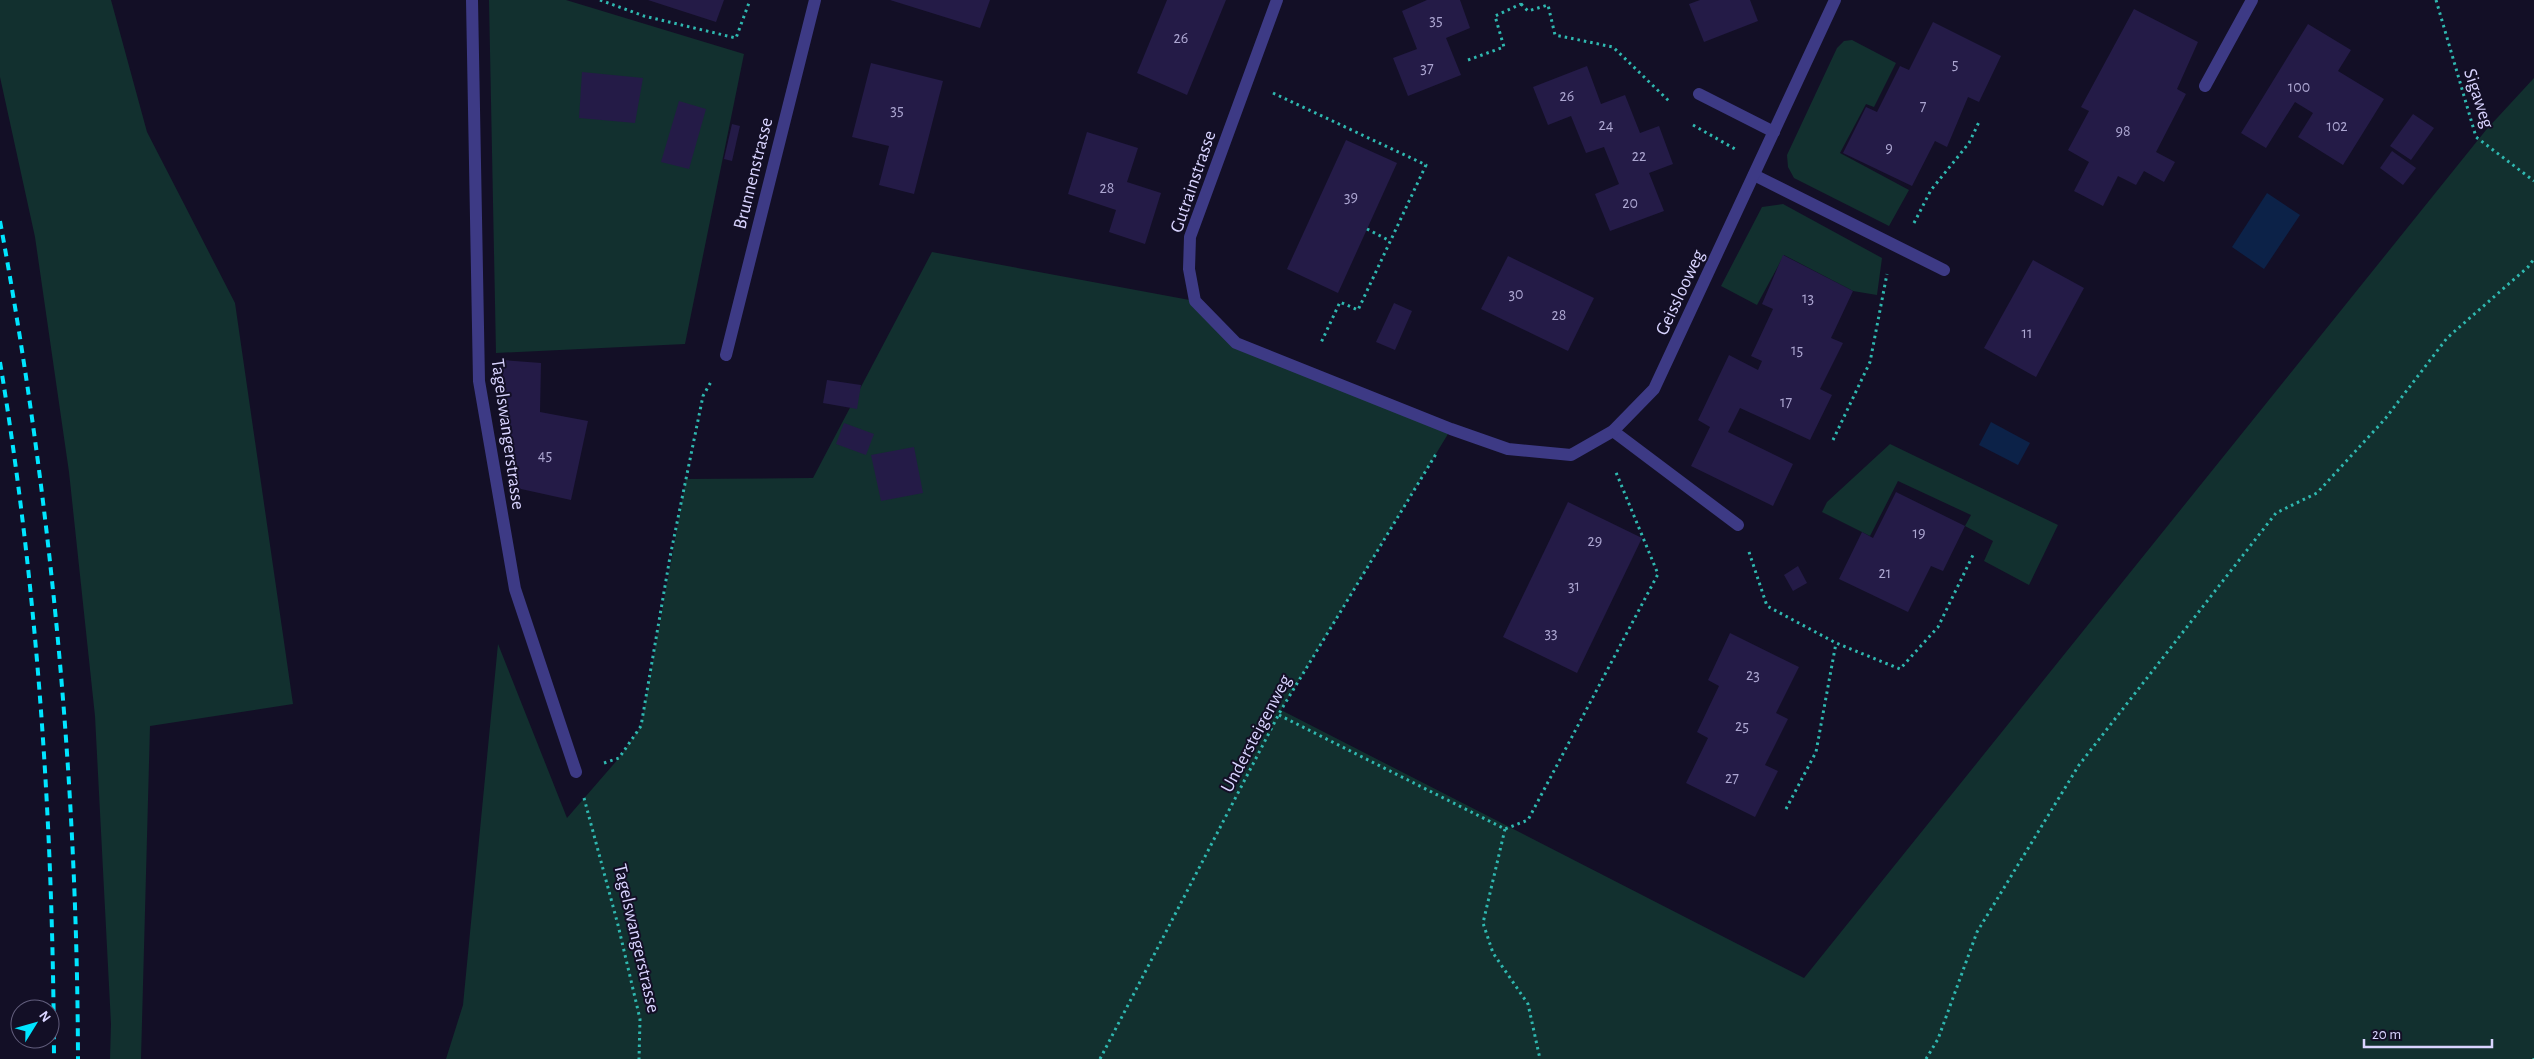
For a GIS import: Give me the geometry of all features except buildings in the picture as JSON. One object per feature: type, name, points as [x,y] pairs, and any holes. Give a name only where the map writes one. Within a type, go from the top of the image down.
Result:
[{"type":"street","name":"Tagelswangerstrasse","points":[[472,0],[479,381],[515,588],[576,772]]},
{"type":"street","name":"Brunnenstrasse","points":[[726,355],[815,0]]},
{"type":"street","name":"Gutrainstrasse","points":[[1277,0],[1190,237],[1189,269],[1195,301],[1236,343],[1451,429]]},
{"type":"street","name":"Geisslooweg","points":[[1451,429],[1508,449],[1571,456],[1613,431],[1654,389],[1835,0]]},
{"type":"street","points":[[2205,86],[2252,0]]},
{"type":"street","points":[[1699,94],[1774,132]]},
{"type":"street","points":[[1754,175],[1944,270]]},
{"type":"street","points":[[1613,431],[1738,525]]},
{"type":"path","points":[[600,0],[644,16],[736,38],[750,0]]},
{"type":"path","name":"Sigaweg","points":[[2436,0],[2476,137],[2534,181]]},
{"type":"path","points":[[1468,60],[1504,47],[1495,16],[1521,2],[1528,11],[1548,5],[1555,34],[1613,47],[1676,108]]},
{"type":"path","points":[[1247,81],[1426,165],[1358,310],[1340,302],[1333,316]]},
{"type":"path","points":[[1690,122],[1696,129],[1725,144]]},
{"type":"path","points":[[1833,440],[1870,362],[1898,246],[1931,190],[1969,143],[1979,122]]},
{"type":"path","points":[[1367,229],[1390,241]]},
{"type":"path","points":[[1926,1059],[1938,1039],[1977,932],[2079,765],[2276,513],[2317,493],[2385,419],[2447,338],[2528,268],[2534,258]]},
{"type":"path","points":[[576,772],[619,758],[641,726],[670,556],[703,396],[726,355]]},
{"type":"path","name":"Understeigenweg","points":[[1100,1059],[1278,715],[1451,429]]},
{"type":"path","points":[[1505,830],[1528,820],[1537,808],[1658,574],[1602,438]]},
{"type":"path","points":[[1738,525],[1767,606],[1836,643],[1900,669],[1938,627],[1974,553]]},
{"type":"path","points":[[1786,810],[1816,752],[1836,643]]},
{"type":"path","points":[[1278,715],[1505,830]]},
{"type":"path","name":"Tagelswangerstrasse","points":[[591,826],[640,1019],[639,1059]]},
{"type":"path","points":[[1505,830],[1483,924],[1493,953],[1528,1004],[1540,1059]]},
{"type":"green space","points":[[0,0],[111,0],[147,132],[235,303],[293,704],[150,726],[141,1059],[110,1059],[111,1024],[95,716],[69,472],[35,237],[0,77]]},
{"type":"green space","points":[[489,0],[566,0],[744,54],[685,344],[496,353]]},
{"type":"green space","points":[[1852,40],[1896,63],[1874,107],[1866,104],[1840,153],[1909,190],[1889,226],[1794,178],[1788,167],[1787,155],[1837,48],[1844,41]]},
{"type":"green space","points":[[2534,78],[2534,1059],[446,1059],[463,1005],[498,644],[567,818],[619,758],[641,726],[686,479],[813,478],[932,252],[1195,301],[1236,343],[1451,429],[1281,710],[1804,978],[2486,130]]},
{"type":"green space","points":[[1783,204],[1882,258],[1877,295],[1853,291],[1784,255],[1757,305],[1721,286],[1762,207]]},
{"type":"green space","points":[[1890,444],[2058,525],[2029,585],[1984,561],[1993,541],[1965,526],[1971,515],[1898,481],[1870,536],[1822,512],[1827,502]]},
{"type":"water","points":[[2267,193],[2300,215],[2264,269],[2232,247]]},
{"type":"water","points":[[1991,422],[2030,443],[2018,465],[1979,445]]},
{"type":"railway","points":[[0,221],[34,429],[58,638],[73,848],[78,1059]]},
{"type":"railway","points":[[0,362],[24,535],[41,709],[50,884],[54,1059]]}]
